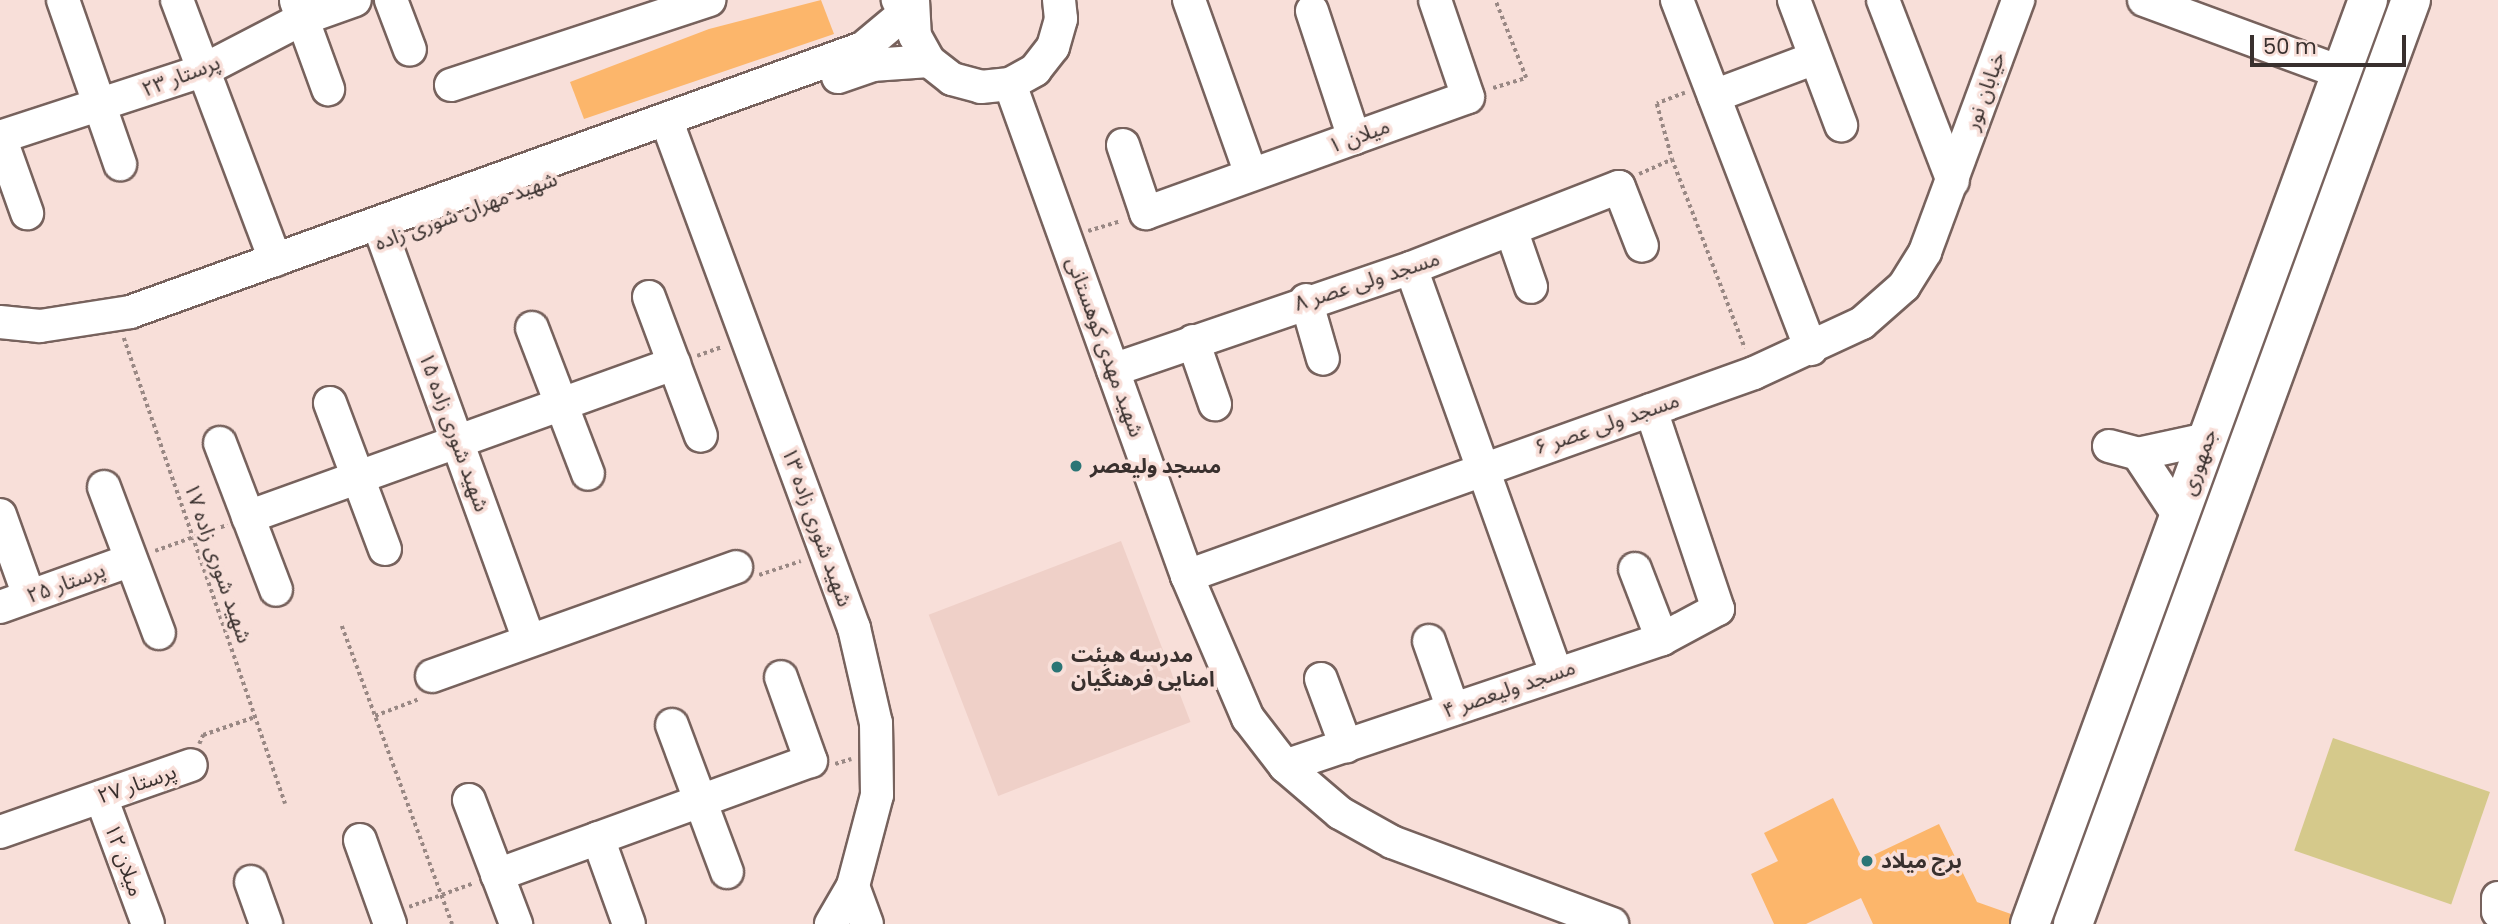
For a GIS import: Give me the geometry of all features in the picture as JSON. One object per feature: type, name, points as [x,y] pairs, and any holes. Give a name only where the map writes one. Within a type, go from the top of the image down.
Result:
[{"type":"main road","name":"جمهوری","points":[[2030,924],[2368,0]]},
{"type":"main road","name":"جمهوری","points":[[2073,924],[2411,0]]},
{"type":"street","points":[[63,0],[120,164]]},
{"type":"street","points":[[177,0],[275,260]]},
{"type":"street","name":"پرستار ۲۳","points":[[0,137],[202,71],[299,9],[355,0]]},
{"type":"street","points":[[391,0],[410,50]]},
{"type":"street","points":[[451,85],[658,7],[709,0]]},
{"type":"street","points":[[1189,0],[1251,174]]},
{"type":"street","points":[[1435,0],[1468,97]]},
{"type":"street","points":[[1677,0],[1811,349]]},
{"type":"street","points":[[1794,0],[1841,125]]},
{"type":"street","points":[[1884,0],[1953,181]]},
{"type":"street","name":"خیابان نور","points":[[1953,181],[2018,0]]},
{"type":"street","points":[[2144,0],[2342,73]]},
{"type":"street","points":[[908,2],[915,36],[929,61],[962,82],[981,87],[1010,84],[1035,70],[1047,54],[1066,6]]},
{"type":"street","name":"شهید مهران شوری زاده","points":[[670,128],[863,48],[908,2]]},
{"type":"street","points":[[299,9],[328,89]]},
{"type":"street","points":[[1312,11],[1354,138]]},
{"type":"street","points":[[1711,90],[1815,58]]},
{"type":"street","name":"شهید مهران شوری زاده","points":[[0,341],[40,345],[122,333],[381,232],[670,128],[873,65],[929,61]]},
{"type":"street","name":"شهید مهدی کوهستانی","points":[[1010,84],[1187,576],[1248,718],[1285,766],[1340,813],[1392,842],[1576,918],[1612,924]]},
{"type":"street","name":"میلان ۱","points":[[1146,213],[1468,97]]},
{"type":"street","name":"شهید شوری زاده ۱۳","points":[[670,128],[854,628],[876,723],[877,795],[853,886],[831,924]]},
{"type":"street","points":[[0,137],[27,213]]},
{"type":"street","points":[[1123,145],[1146,213]]},
{"type":"street","name":"مسجد ولی عصر ۶","points":[[1187,576],[1483,466],[1754,373],[1811,349],[1862,323],[1904,286],[1925,252],[1953,181]]},
{"type":"street","points":[[1619,187],[1642,246]]},
{"type":"street","name":"مسجد ولی عصر ۸","points":[[1113,370],[1306,300],[1411,268],[1511,232],[1619,187]]},
{"type":"street","name":"شهید مهران شوری زاده","points":[[0,321],[40,326],[118,314],[275,260],[381,232]]},
{"type":"street","name":"شهید شوری زاده ۱۵","points":[[381,232],[529,641]]},
{"type":"street","points":[[1511,232],[1531,287]]},
{"type":"street","points":[[1411,268],[1555,671]]},
{"type":"street","points":[[649,297],[701,436]]},
{"type":"street","points":[[1306,300],[1323,359]]},
{"type":"street","points":[[533,328],[588,474]]},
{"type":"street","points":[[1193,341],[1215,404]]},
{"type":"street","points":[[248,517],[674,364]]},
{"type":"street","points":[[330,403],[385,550]]},
{"type":"street","name":"مسجد ولیعصر ۴","points":[[1285,766],[1555,671],[1662,639],[1718,609],[1651,410]]},
{"type":"street","points":[[2179,516],[2123,450],[2207,439]]},
{"type":"street","points":[[220,443],[276,590]]},
{"type":"street","points":[[104,487],[159,633]]},
{"type":"street","points":[[0,515],[29,596]]},
{"type":"street","name":"پرستار ۲۵","points":[[0,607],[131,559]]},
{"type":"street","points":[[432,676],[736,567]]},
{"type":"street","points":[[1635,569],[1662,639]]},
{"type":"street","points":[[1429,641],[1453,709]]},
{"type":"street","points":[[497,875],[811,761],[781,677]]},
{"type":"street","points":[[1321,679],[1346,746]]},
{"type":"street","points":[[672,725],[727,872]]},
{"type":"street","name":"پرستار ۲۷","points":[[0,832],[191,765]]},
{"type":"street","name":"میلان ۱۲","points":[[101,797],[148,924]]},
{"type":"street","points":[[470,800],[516,924]]},
{"type":"street","points":[[598,838],[629,924]]},
{"type":"street","points":[[360,840],[380,921]]},
{"type":"street","points":[[251,882],[266,924]]},
{"type":"street","points":[[853,886],[867,924]]},
{"type":"street","points":[[2498,898],[2498,912]]},
{"type":"path","points":[[1468,97],[1526,78],[1495,0]]},
{"type":"path","points":[[1711,90],[1657,104],[1672,159],[1754,373]]},
{"type":"path","points":[[1619,187],[1672,159]]},
{"type":"path","points":[[1067,238],[1146,213]]},
{"type":"path","name":"شهید شوری زاده ۱۷","points":[[122,333],[285,804]]},
{"type":"path","points":[[674,364],[747,338]]},
{"type":"path","points":[[131,559],[248,517]]},
{"type":"path","points":[[736,567],[755,577],[827,553]]},
{"type":"path","points":[[342,626],[452,924]]},
{"type":"path","points":[[375,716],[431,694],[432,676]]},
{"type":"path","name":"پرستار ۲۷","points":[[191,765],[203,735],[255,717]]},
{"type":"path","points":[[811,761],[823,767],[876,752]]},
{"type":"path","points":[[380,921],[497,875]]},
{"type":"shaded area","name":"مدرسه هیئت امنایی فرهنگیان","points":[[1121,541],[1191,722],[998,796],[929,615]]},
{"type":"shaded area","points":[[2333,738],[2490,792],[2451,905],[2294,851]]},
{"type":"building","points":[[821,0],[834,34],[584,119],[570,82],[709,29]]},
{"type":"building","name":"برج میلاد","points":[[1833,798],[1863,860],[1939,824],[1977,902],[2011,914],[2009,924],[1873,924],[1861,898],[1806,924],[1774,924],[1751,874],[1778,861],[1764,833]]},
{"type":"place","name":"مسجد ولیعصر","points":[[1076,466]]},
{"type":"place","name":"مدرسه هیئت امنایی فرهنگیان","points":[[1057,667]]},
{"type":"place","name":"برج میلاد","points":[[1867,861]]}]
